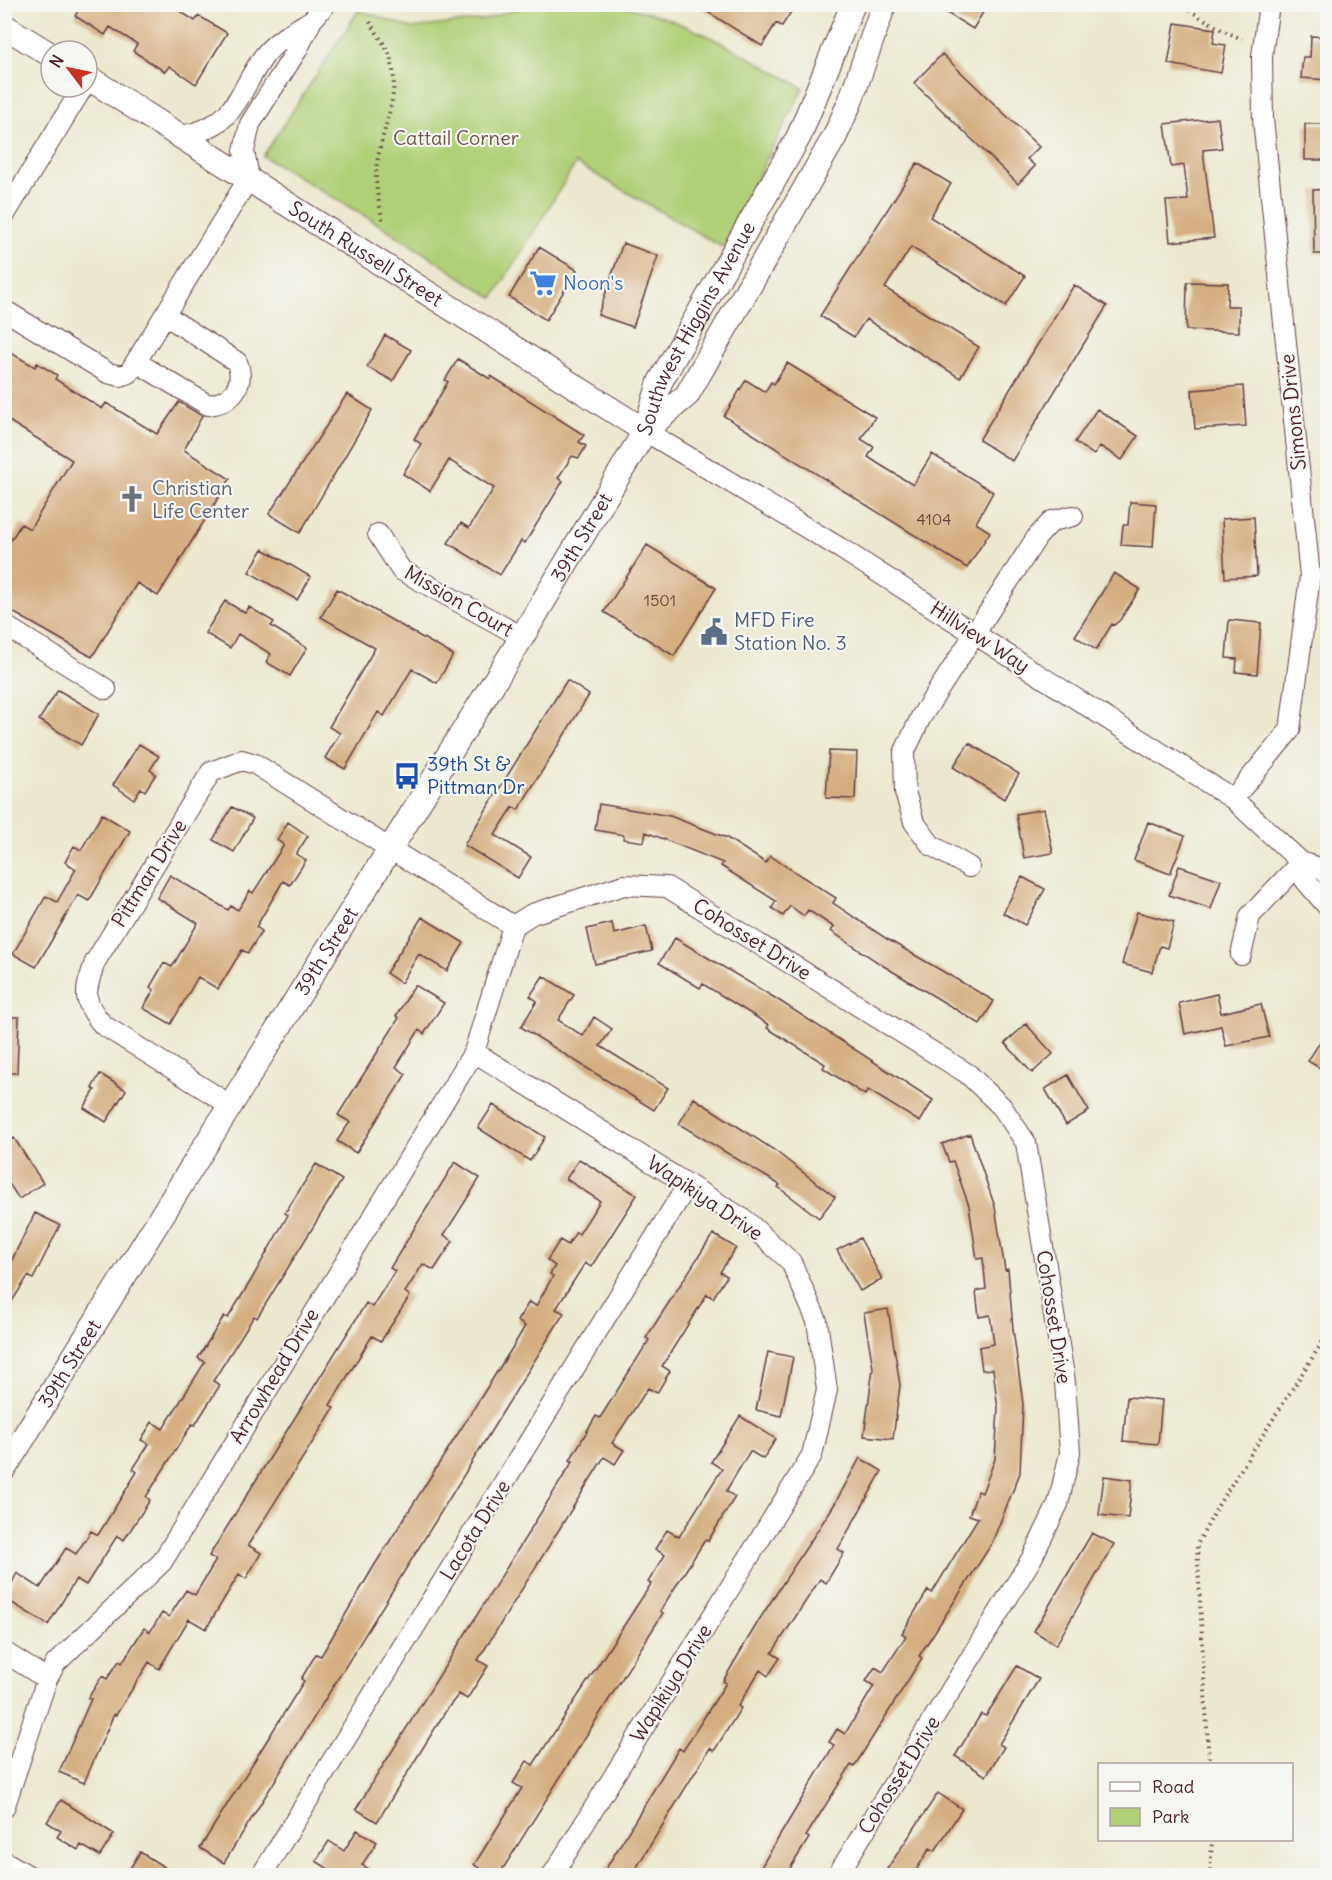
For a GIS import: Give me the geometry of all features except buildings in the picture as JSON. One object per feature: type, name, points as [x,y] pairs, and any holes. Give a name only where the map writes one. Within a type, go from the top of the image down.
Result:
[{"type":"main road","name":"Southwest Higgins Avenue","points":[[645,431],[660,382],[799,135],[853,4]]},
{"type":"main road","points":[[835,136],[833,116],[836,100],[871,4]]},
{"type":"main road","name":"Southwest Higgins Avenue","points":[[645,431],[687,395],[835,136],[850,102],[884,4]]},
{"type":"main road","points":[[4,26],[39,48]]},
{"type":"main road","name":"South Russell Street","points":[[99,88],[249,178],[645,431]]},
{"type":"main road","name":"39th Street","points":[[4,1469],[522,637],[645,431]]},
{"type":"street","points":[[4,310],[108,373],[120,376],[129,373],[249,178],[244,151],[250,124],[297,50],[312,20],[326,4]]},
{"type":"street","name":"Simons Drive","points":[[1233,799],[1290,730],[1310,576],[1263,119],[1262,56],[1269,4]]},
{"type":"street","points":[[181,136],[203,132],[218,122],[240,99],[265,55],[285,36],[312,20]]},
{"type":"street","points":[[4,216],[75,99]]},
{"type":"street","points":[[136,362],[208,405],[228,400],[234,394],[239,383],[240,370],[237,362],[165,315]]},
{"type":"street","name":"Hillview Way","points":[[645,431],[840,548],[1233,799],[1301,862],[1322,869],[1328,875]]},
{"type":"street","points":[[969,867],[931,845],[914,822],[905,792],[904,753],[921,717],[1037,537],[1052,521],[1073,516]]},
{"type":"street","name":"Mission Court","points":[[378,534],[401,570],[522,637]]},
{"type":"street","points":[[4,625],[106,689]]},
{"type":"street","name":"Pittman Drive","points":[[230,1105],[103,1025],[91,1012],[85,993],[95,962],[211,772],[242,760],[255,764],[389,849]]},
{"type":"street","points":[[389,849],[513,926],[474,1052]]},
{"type":"street","points":[[1241,955],[1250,916],[1301,862]]},
{"type":"street","name":"Hillview Way","points":[[1301,862],[1305,880],[1328,907]]},
{"type":"street","name":"Cohosset Drive","points":[[513,926],[532,914],[624,885],[667,887],[968,1074],[1002,1107],[1026,1143],[1065,1382],[1070,1453],[1058,1504],[1032,1558],[837,1875]]},
{"type":"street","name":"Wapikiya Drive","points":[[474,1052],[745,1220],[791,1262],[817,1321],[827,1390],[812,1455],[552,1875]]},
{"type":"street","name":"Arrowhead Drive","points":[[4,1808],[47,1679],[56,1664],[162,1562],[474,1052]]},
{"type":"street","name":"Lacota Drive","points":[[261,1875],[688,1184]]},
{"type":"street","points":[[4,1652],[47,1679]]},
{"type":"street","points":[[4,1861],[29,1875]]},
{"type":"path","points":[[1179,4],[1222,30],[1242,39]]},
{"type":"path","points":[[370,22],[388,54],[393,73],[393,102],[382,138],[376,173],[383,222]]},
{"type":"path","points":[[1209,1763],[1197,1545],[1219,1504],[1328,1333]]},
{"type":"path","points":[[1210,1875],[1212,1841]]},
{"type":"green space","name":"Cattail Corner","points":[[528,5],[611,5],[661,17],[686,26],[734,49],[803,88],[722,247],[576,163],[493,298],[385,228],[263,156],[359,10],[411,28],[484,20]]},
{"type":"place","name":"Noon's","points":[[543,283]]},
{"type":"place","name":"Christian Life Center","points":[[132,499]]},
{"type":"place","name":"MFD Fire Station No. 3","points":[[714,632]]},
{"type":"place","name":"39th St & Pittman Dr","points":[[407,776]]}]
